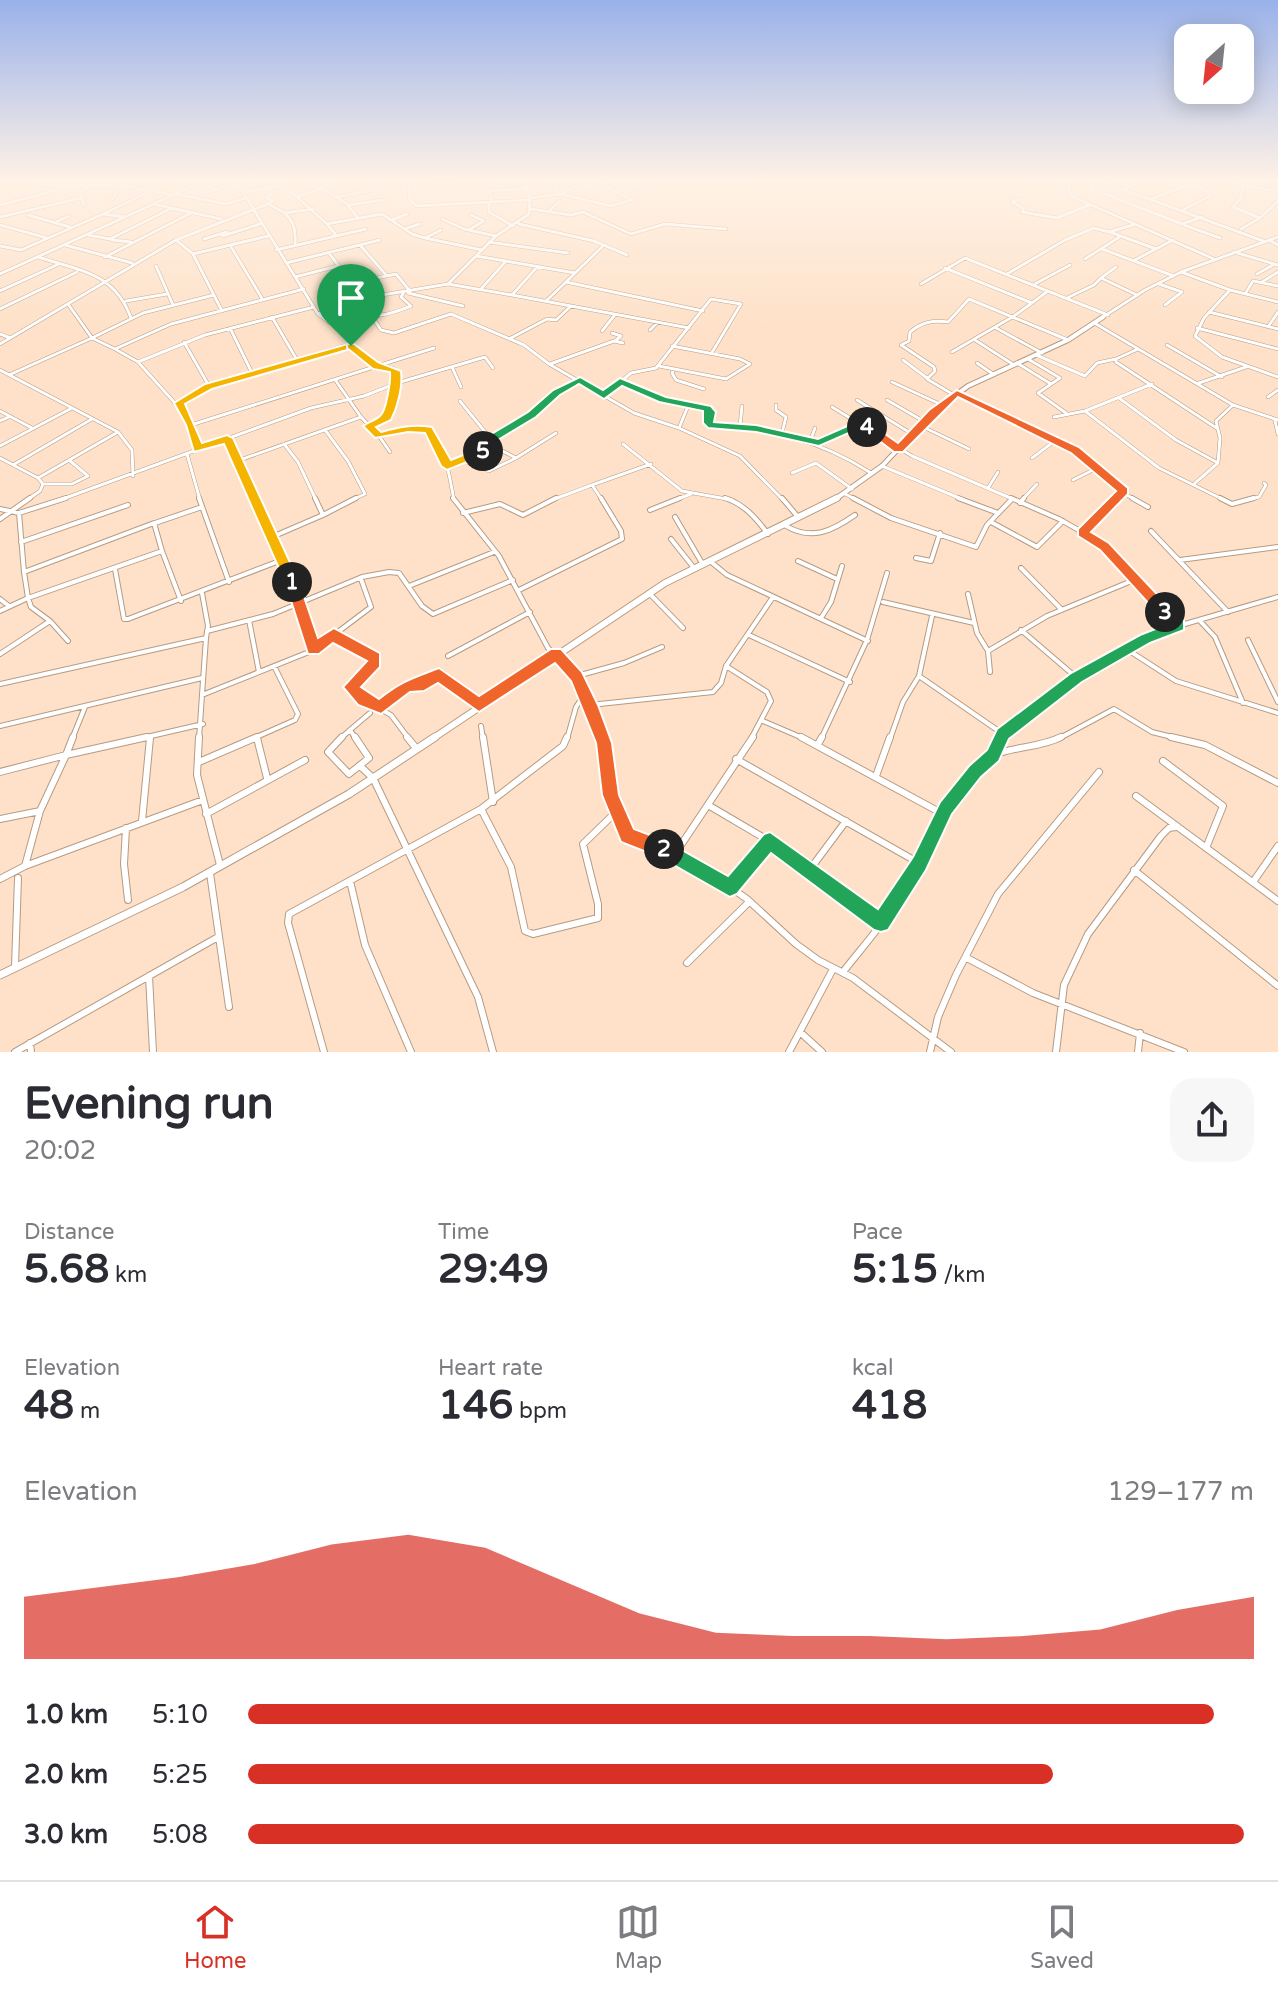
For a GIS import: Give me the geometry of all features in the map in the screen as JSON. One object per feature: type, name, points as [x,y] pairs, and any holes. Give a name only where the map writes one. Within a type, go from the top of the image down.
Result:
[{"type":"main road","points":[[0,274],[98,230]]},
{"type":"main road","points":[[0,975],[221,867],[373,778],[649,593],[848,492],[882,466],[956,394],[1068,340],[1137,295],[1181,272],[1278,237]]},
{"type":"street","points":[[18,230],[49,239]]},
{"type":"street","points":[[0,246],[21,250],[68,230]]},
{"type":"street","points":[[110,239],[128,230]]},
{"type":"street","points":[[105,257],[158,230]]},
{"type":"street","points":[[0,344],[134,263],[199,230]]},
{"type":"street","points":[[204,239],[235,230]]},
{"type":"street","points":[[264,230],[318,314],[330,323],[357,314]]},
{"type":"street","points":[[295,245],[296,230]]},
{"type":"street","points":[[332,230],[336,235]]},
{"type":"street","points":[[276,250],[361,230]]},
{"type":"street","points":[[407,230],[425,238],[482,250]]},
{"type":"street","points":[[425,238],[441,230]]},
{"type":"street","points":[[468,230],[496,236]]},
{"type":"street","points":[[448,284],[489,242],[506,230]]},
{"type":"street","points":[[559,230],[622,249],[627,255]]},
{"type":"street","points":[[622,230],[631,234],[645,230]]},
{"type":"street","points":[[1006,274],[1065,240],[1089,230]]},
{"type":"street","points":[[1102,230],[1156,249]]},
{"type":"street","points":[[1109,232],[1115,230]]},
{"type":"street","points":[[1149,230],[1214,259]]},
{"type":"street","points":[[1199,230],[1220,238]]},
{"type":"street","points":[[1239,230],[1278,245]]},
{"type":"street","points":[[223,236],[227,232]]},
{"type":"street","points":[[88,235],[133,243]]},
{"type":"street","points":[[193,254],[268,236]]},
{"type":"street","points":[[1085,259],[1121,236]]},
{"type":"street","points":[[176,240],[193,254],[222,311]]},
{"type":"street","points":[[286,263],[380,240]]},
{"type":"street","points":[[1133,261],[1173,240]]},
{"type":"street","points":[[489,242],[568,253]]},
{"type":"street","points":[[65,245],[134,263]]},
{"type":"street","points":[[230,245],[263,300]]},
{"type":"street","points":[[360,245],[386,275]]},
{"type":"street","points":[[546,301],[604,245]]},
{"type":"street","points":[[1102,249],[1174,276]]},
{"type":"street","points":[[328,252],[354,283],[399,275],[407,292]]},
{"type":"street","points":[[1234,252],[1276,265]]},
{"type":"street","points":[[476,256],[575,273]]},
{"type":"street","points":[[38,257],[105,280],[117,288],[131,318]]},
{"type":"street","points":[[921,284],[965,258],[1108,315]]},
{"type":"street","points":[[481,289],[506,261]]},
{"type":"street","points":[[0,291],[59,264]]},
{"type":"street","points":[[1033,285],[1070,265]]},
{"type":"street","points":[[1257,274],[1276,265]]},
{"type":"street","points":[[156,266],[173,305]]},
{"type":"street","points":[[295,277],[338,266]]},
{"type":"street","points":[[512,295],[538,266]]},
{"type":"street","points":[[1067,298],[1094,285],[1116,267]]},
{"type":"street","points":[[945,268],[1032,303]]},
{"type":"street","points":[[0,309],[79,271]]},
{"type":"street","points":[[1181,272],[1230,290],[1278,302]]},
{"type":"street","points":[[1262,282],[1277,274]]},
{"type":"street","points":[[1101,278],[1137,295]]},
{"type":"street","points":[[1245,294],[1252,281],[1278,286]]},
{"type":"street","points":[[566,282],[703,311]]},
{"type":"street","points":[[318,314],[382,295],[448,284],[689,328]]},
{"type":"street","points":[[1159,284],[1182,292],[1165,305]]},
{"type":"street","points":[[115,349],[157,328],[304,289]]},
{"type":"street","points":[[1230,290],[1209,312],[1195,336],[1200,342],[1246,367],[1278,377]]},
{"type":"street","points":[[952,352],[996,328],[1048,291]]},
{"type":"street","points":[[373,318],[381,330],[394,333],[451,314],[463,306],[407,292]]},
{"type":"street","points":[[344,296],[357,314],[373,318],[411,306],[401,297],[407,292]]},
{"type":"street","points":[[9,375],[131,318],[214,295]]},
{"type":"street","points":[[125,301],[168,297]]},
{"type":"street","points":[[604,395],[631,373],[659,366],[672,346],[713,299],[741,304],[711,354]]},
{"type":"street","points":[[927,378],[935,371],[934,367],[901,345],[909,341],[914,328],[933,319],[948,322],[969,299],[1068,340]]},
{"type":"street","points":[[128,308],[138,300]]},
{"type":"street","points":[[68,304],[92,338],[138,362],[179,403],[191,425],[198,449]]},
{"type":"street","points":[[509,339],[547,319],[556,320],[571,306]]},
{"type":"street","points":[[138,362],[184,342],[314,307]]},
{"type":"street","points":[[1209,312],[1278,329]]},
{"type":"street","points":[[1268,327],[1278,312]]},
{"type":"street","points":[[451,314],[530,348],[549,364],[634,413],[679,428],[746,460],[800,519]]},
{"type":"street","points":[[602,331],[614,316]]},
{"type":"street","points":[[272,317],[297,360]]},
{"type":"street","points":[[650,330],[658,322]]},
{"type":"street","points":[[1096,324],[1233,405],[1276,420],[1278,434]]},
{"type":"street","points":[[230,328],[252,373]]},
{"type":"street","points":[[996,328],[1039,354],[1085,376],[1097,363],[1138,349]]},
{"type":"street","points":[[1197,328],[1278,349]]},
{"type":"street","points":[[549,364],[621,336],[612,333]]},
{"type":"street","points":[[0,334],[10,338]]},
{"type":"street","points":[[616,340],[623,343]]},
{"type":"street","points":[[975,340],[1051,384]]},
{"type":"street","points":[[184,342],[209,386]]},
{"type":"street","points":[[1167,345],[1222,377]]},
{"type":"street","points":[[179,403],[209,386],[348,346],[379,366],[394,369],[397,383],[386,418],[369,426]]},
{"type":"street","points":[[659,366],[726,379],[750,364],[672,346]]},
{"type":"street","points":[[191,425],[434,348]]},
{"type":"street","points":[[0,509],[19,513],[133,476],[311,408],[349,400],[485,357],[493,368]]},
{"type":"street","points":[[1028,359],[1060,378],[1039,390],[1038,394],[1069,413]]},
{"type":"street","points":[[1116,359],[1119,365],[1218,429]]},
{"type":"street","points":[[903,360],[956,394],[1081,454],[1123,493],[1148,507]]},
{"type":"street","points":[[977,363],[993,374]]},
{"type":"street","points":[[452,367],[461,387]]},
{"type":"street","points":[[1197,383],[1246,367]]},
{"type":"street","points":[[674,369],[672,373],[676,380],[704,389]]},
{"type":"street","points":[[0,370],[118,432],[132,450],[133,476]]},
{"type":"street","points":[[492,438],[532,415],[550,398],[580,380]]},
{"type":"street","points":[[336,381],[390,452]]},
{"type":"street","points":[[620,382],[657,398],[710,410],[710,425],[740,426],[811,439],[872,474]]},
{"type":"street","points":[[892,382],[942,405]]},
{"type":"street","points":[[1054,417],[1085,411],[1152,384]]},
{"type":"street","points":[[1268,397],[1278,390]]},
{"type":"street","points":[[1119,398],[1176,440],[1218,463]]},
{"type":"street","points":[[857,400],[912,434]]},
{"type":"street","points":[[887,400],[969,449]]},
{"type":"street","points":[[460,401],[492,438],[493,446]]},
{"type":"street","points":[[776,405],[776,410],[786,417],[782,433]]},
{"type":"street","points":[[1195,484],[1218,463],[1221,444],[1218,418],[1233,405]]},
{"type":"street","points":[[679,428],[688,406]]},
{"type":"street","points":[[740,426],[742,406]]},
{"type":"street","points":[[832,407],[899,449],[1083,532],[1105,547],[1178,626]]},
{"type":"street","points":[[0,446],[72,408]]},
{"type":"street","points":[[0,411],[32,428]]},
{"type":"street","points":[[1085,411],[1153,464],[1236,505],[1259,497],[1266,485],[1264,483]]},
{"type":"street","points":[[0,421],[9,417]]},
{"type":"street","points":[[237,461],[361,417]]},
{"type":"street","points":[[13,465],[92,419]]},
{"type":"street","points":[[819,443],[861,423]]},
{"type":"street","points":[[379,436],[408,428],[428,430],[443,453],[452,483],[451,494],[513,580],[548,648],[577,676],[604,743],[608,786],[632,839],[675,854],[730,887],[796,944],[843,972],[951,1052]]},
{"type":"street","points":[[811,439],[815,428]]},
{"type":"street","points":[[272,537],[365,494],[348,461],[325,430]]},
{"type":"street","points":[[38,478],[118,432]]},
{"type":"street","points":[[461,460],[489,471],[556,433]]},
{"type":"street","points":[[227,438],[282,560],[314,650]]},
{"type":"street","points":[[1032,458],[1056,440]]},
{"type":"street","points":[[284,444],[298,462],[323,515]]},
{"type":"street","points":[[623,444],[678,488],[737,502],[756,518],[768,534]]},
{"type":"street","points":[[493,446],[516,458]]},
{"type":"street","points":[[447,466],[493,446]]},
{"type":"street","points":[[187,454],[229,582]]},
{"type":"street","points":[[0,458],[38,478],[43,484]]},
{"type":"street","points":[[43,484],[72,484],[88,476],[69,460]]},
{"type":"street","points":[[792,473],[816,463],[848,492],[880,514],[976,547],[991,522],[1012,499]]},
{"type":"street","points":[[463,513],[500,504],[523,515],[564,494],[651,464]]},
{"type":"street","points":[[882,466],[914,482],[998,513]]},
{"type":"street","points":[[1073,480],[1097,468]]},
{"type":"street","points":[[988,488],[998,472]]},
{"type":"street","points":[[0,519],[40,491],[43,484]]},
{"type":"street","points":[[1020,503],[1037,484]]},
{"type":"street","points":[[519,590],[622,539],[621,531],[592,485]]},
{"type":"street","points":[[1083,532],[1123,493]]},
{"type":"street","points":[[650,510],[693,494]]},
{"type":"street","points":[[21,542],[128,505]]},
{"type":"street","points":[[24,572],[202,507]]},
{"type":"street","points":[[19,513],[24,572],[31,607],[50,621],[68,641]]},
{"type":"street","points":[[786,526],[804,536],[813,536],[842,525],[855,515]]},
{"type":"street","points":[[675,517],[705,562],[868,641]]},
{"type":"street","points":[[991,522],[1037,547],[1063,521]]},
{"type":"street","points":[[154,523],[181,601]]},
{"type":"street","points":[[1151,531],[1228,612]]},
{"type":"street","points":[[916,558],[931,561],[940,533]]},
{"type":"street","points":[[671,539],[694,568]]},
{"type":"street","points":[[1180,560],[1278,547]]},
{"type":"street","points":[[0,611],[28,598],[162,551]]},
{"type":"street","points":[[409,586],[494,552]]},
{"type":"street","points":[[115,569],[124,619],[181,601],[282,560]]},
{"type":"street","points":[[798,561],[837,579]]},
{"type":"street","points":[[821,618],[831,602],[842,566]]},
{"type":"street","points":[[1021,568],[1061,609]]},
{"type":"street","points":[[0,684],[207,634],[299,605],[361,579],[395,570],[422,606],[433,614],[513,580]]},
{"type":"street","points":[[818,744],[868,641],[882,602],[887,573]]},
{"type":"street","points":[[202,695],[314,650],[371,607],[361,579]]},
{"type":"street","points":[[988,651],[1061,609],[1134,580]]},
{"type":"street","points":[[202,593],[207,634],[197,775],[221,867]]},
{"type":"street","points":[[649,593],[683,628]]},
{"type":"street","points":[[968,594],[974,623],[984,649],[988,651],[990,672]]},
{"type":"street","points":[[590,705],[713,692],[721,683],[726,666],[773,597]]},
{"type":"street","points":[[0,599],[9,606]]},
{"type":"street","points":[[843,972],[881,923],[919,863],[943,814],[975,771],[993,756],[1003,734],[1077,678],[1145,639],[1178,626],[1277,599]]},
{"type":"street","points":[[882,602],[932,616],[974,623]]},
{"type":"street","points":[[448,656],[530,612]]},
{"type":"street","points":[[876,776],[903,702],[919,676],[932,616]]},
{"type":"street","points":[[249,619],[259,672]]},
{"type":"street","points":[[0,654],[50,621]]},
{"type":"street","points":[[1200,621],[1215,637],[1244,704]]},
{"type":"street","points":[[1021,630],[1077,678]]},
{"type":"street","points":[[334,634],[340,641],[348,642],[375,658],[375,662],[351,687],[364,700],[391,715],[416,748]]},
{"type":"street","points":[[749,635],[850,682]]},
{"type":"street","points":[[1248,640],[1278,702]]},
{"type":"street","points":[[577,676],[624,663],[662,647]]},
{"type":"street","points":[[1128,650],[1176,681],[1278,713]]},
{"type":"street","points":[[198,763],[298,717],[274,666]]},
{"type":"street","points":[[675,854],[763,721],[771,697],[726,666]]},
{"type":"street","points":[[381,707],[407,686],[424,684],[439,675],[479,705]]},
{"type":"street","points":[[919,676],[1003,734]]},
{"type":"street","points":[[0,726],[202,678]]},
{"type":"street","points":[[324,1052],[287,918],[293,909],[493,802],[563,746],[568,738],[573,707],[584,695]]},
{"type":"street","points":[[25,866],[40,811],[85,707]]},
{"type":"street","points":[[993,756],[1044,746],[1114,709],[1152,732],[1205,745],[1278,783]]},
{"type":"street","points":[[350,730],[369,756],[349,774],[328,752],[329,748],[350,730],[370,713]]},
{"type":"street","points":[[763,721],[818,744],[943,814]]},
{"type":"street","points":[[0,772],[203,724]]},
{"type":"street","points":[[481,726],[493,802]]},
{"type":"street","points":[[142,821],[150,738]]},
{"type":"street","points":[[257,738],[267,780]]},
{"type":"street","points":[[736,759],[919,863]]},
{"type":"street","points":[[206,814],[305,760]]},
{"type":"street","points":[[1163,761],[1223,806],[1206,848]]},
{"type":"street","points":[[360,766],[373,778],[478,997],[493,1052]]},
{"type":"street","points":[[930,1052],[938,1017],[1005,883],[1099,772]]},
{"type":"street","points":[[1136,796],[1278,901]]},
{"type":"street","points":[[0,879],[25,866],[203,800]]},
{"type":"street","points":[[708,805],[811,868],[881,923]]},
{"type":"street","points":[[481,809],[511,867],[525,931],[533,934],[598,918],[600,908],[592,890],[583,844],[618,810]]},
{"type":"street","points":[[0,819],[40,811]]},
{"type":"street","points":[[811,868],[846,821]]},
{"type":"street","points":[[1056,1052],[1064,985],[1088,934],[1161,836],[1169,828],[1176,827]]},
{"type":"street","points":[[126,828],[124,864],[128,900]]},
{"type":"street","points":[[730,887],[770,841]]},
{"type":"street","points":[[1253,882],[1278,846]]},
{"type":"street","points":[[1134,870],[1278,986]]},
{"type":"street","points":[[210,873],[229,1007]]},
{"type":"street","points":[[15,968],[18,878]]},
{"type":"street","points":[[350,881],[353,902],[373,964],[410,1051]]},
{"type":"street","points":[[687,963],[749,902]]},
{"type":"street","points":[[15,1052],[30,1048],[218,937]]},
{"type":"street","points":[[967,958],[1062,1004],[1184,1052]]},
{"type":"street","points":[[789,1052],[833,968]]},
{"type":"street","points":[[149,976],[153,1052]]},
{"type":"street","points":[[800,1031],[822,1052]]},
{"type":"street","points":[[1138,1052],[1140,1033]]},
{"type":"route","points":[[351,346],[377,366],[395,371],[397,383],[390,397],[392,405],[387,417],[369,426],[379,436],[408,428],[425,428],[433,434],[447,466],[493,446],[492,438],[532,415],[556,392],[580,380],[604,395],[620,382],[657,398],[707,408],[710,410],[708,423],[712,425],[756,428],[819,443],[861,423],[899,449],[933,412],[957,393],[1075,450],[1124,491],[1083,532],[1105,547],[1178,626],[1145,639],[1077,678],[998,739],[993,756],[975,771],[946,808],[919,863],[881,923],[811,868],[770,841],[730,887],[675,854],[628,835],[608,786],[604,743],[590,705],[577,676],[556,654],[479,705],[439,675],[424,684],[407,686],[381,707],[364,700],[351,687],[375,662],[375,658],[348,642],[340,641],[334,634],[314,650],[305,631],[294,585],[227,438],[198,449],[194,431],[179,403],[209,386],[351,346]]}]
